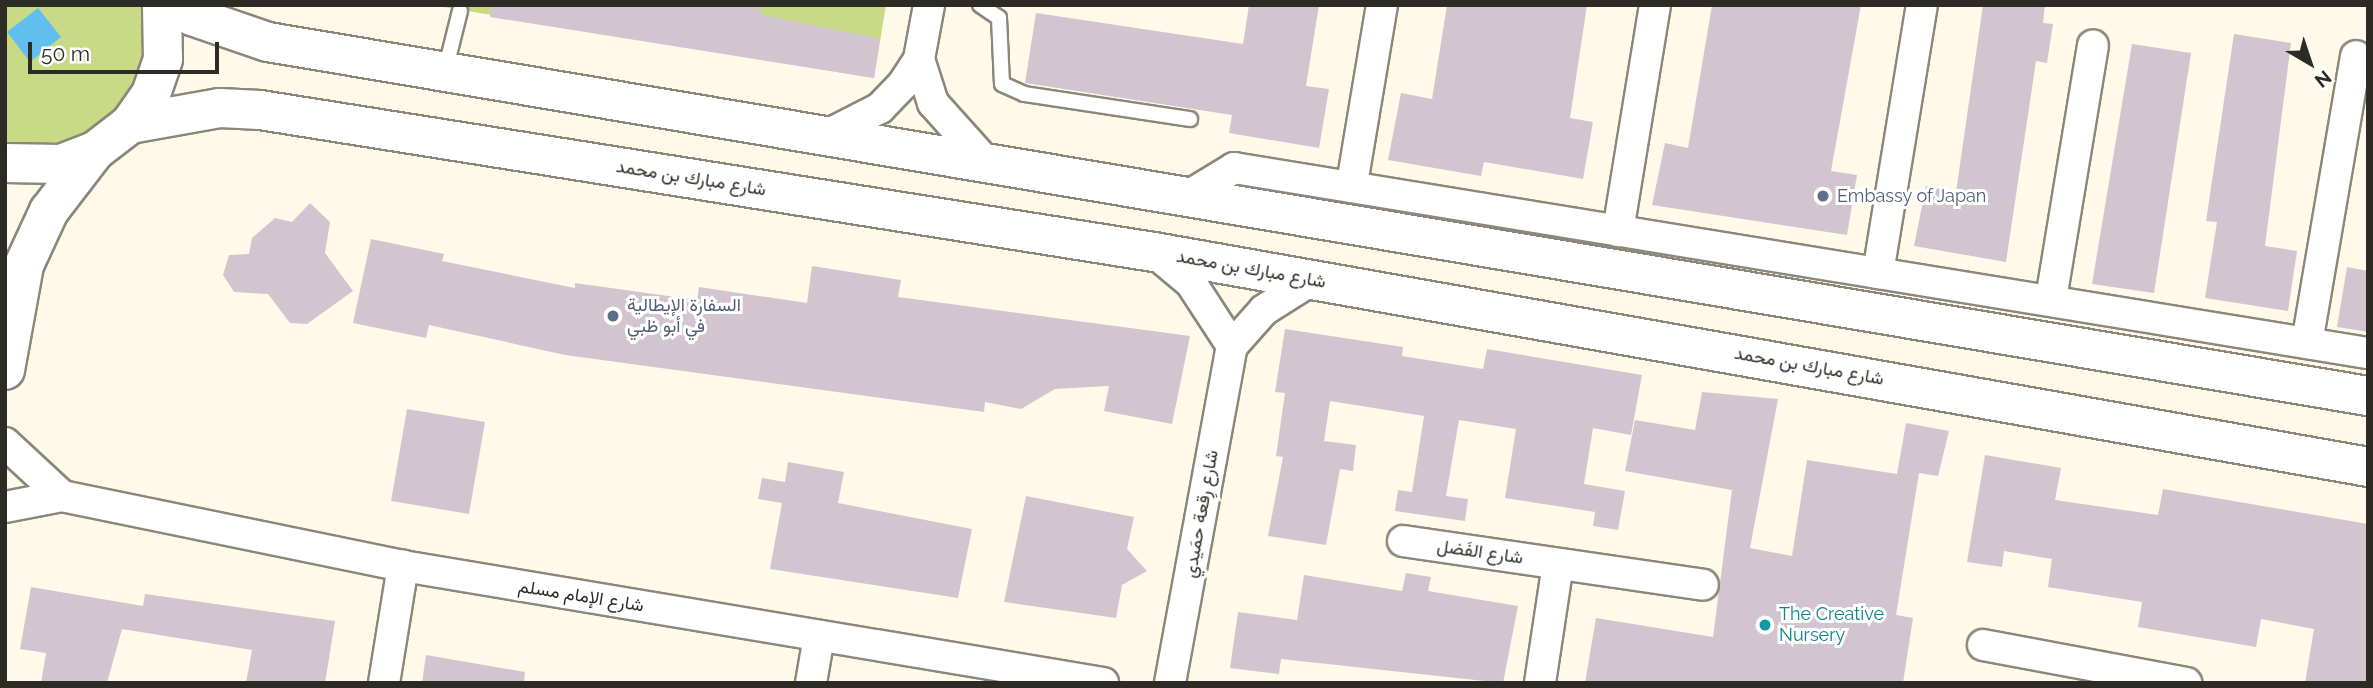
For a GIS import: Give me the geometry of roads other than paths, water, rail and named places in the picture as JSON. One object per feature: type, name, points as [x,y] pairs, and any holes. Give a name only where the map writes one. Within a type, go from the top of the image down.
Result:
[{"type":"main road","points":[[5,370],[23,265],[49,211],[95,151],[130,124],[151,94],[163,58],[162,5]]},
{"type":"main road","points":[[180,5],[192,16],[268,42],[829,134],[2368,396]]},
{"type":"main road","name":"شارع مبارك بن محمد","points":[[130,124],[188,111],[260,110],[1154,252],[2368,467]]},
{"type":"main road","points":[[5,163],[61,164],[95,151]]},
{"type":"street","points":[[829,134],[880,108],[919,59],[929,5]]},
{"type":"street","points":[[1352,184],[1382,5]]},
{"type":"street","points":[[1618,231],[1655,5]]},
{"type":"street","points":[[1878,273],[1922,5]]},
{"type":"street","points":[[2051,299],[2093,45]]},
{"type":"street","points":[[2307,343],[2356,56]]},
{"type":"street","points":[[919,59],[933,103],[985,161]]},
{"type":"street","points":[[1188,196],[1234,168],[1352,184],[1618,231],[2051,299],[2368,353]]},
{"type":"street","points":[[1154,252],[1191,283],[1232,346],[1264,310],[1312,279]]},
{"type":"street","name":"شارع رِقعة حمَيدي","points":[[1170,683],[1232,346]]},
{"type":"street","points":[[5,443],[62,496]]},
{"type":"street","name":"شارع الإمام مسلم","points":[[5,507],[62,496],[402,566],[1102,683]]},
{"type":"street","name":"شارع الفَضل","points":[[1403,541],[1703,585]]},
{"type":"street","points":[[1540,683],[1558,564]]},
{"type":"street","points":[[384,683],[402,566]]},
{"type":"street","points":[[811,683],[819,636]]},
{"type":"street","points":[[1983,645],[2087,674],[2186,683]]},
{"type":"lane","points":[[980,5],[999,18],[1002,84],[1024,94],[1190,119]]},
{"type":"lane","points":[[445,72],[460,11]]},
{"type":"water","points":[[38,8],[61,37],[30,62],[7,32]]},
{"type":"place","name":"Embassy of Japan","points":[[1823,196]]},
{"type":"place","name":"السفارة الإيطالية في أبو ظبي","points":[[613,316]]},
{"type":"place","name":"The Creative Nursery","points":[[1765,625]]}]
